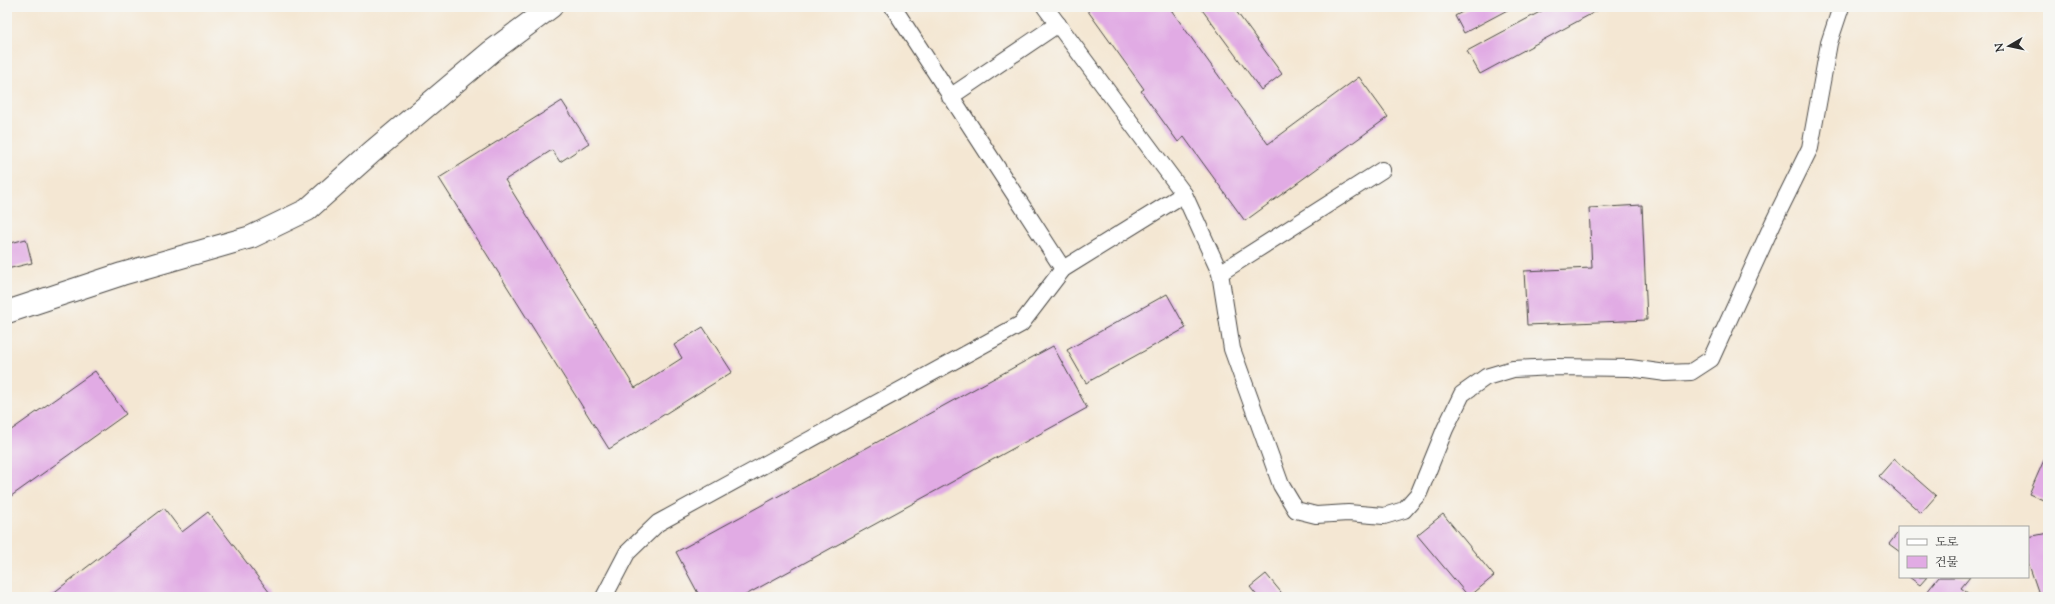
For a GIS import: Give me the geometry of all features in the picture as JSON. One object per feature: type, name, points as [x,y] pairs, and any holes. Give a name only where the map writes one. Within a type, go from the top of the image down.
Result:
[{"type":"street","points":[[7,312],[122,274],[251,237],[307,210],[372,152],[492,51],[551,7]]},
{"type":"lane","points":[[893,7],[1063,269]]},
{"type":"lane","points":[[1045,7],[1184,194],[1220,273],[1232,349],[1281,485],[1296,510],[1316,515],[1348,512],[1384,516],[1404,510],[1419,493],[1445,429],[1462,394],[1486,377],[1513,369],[1554,367],[1630,368],[1666,373],[1691,372],[1711,359],[1773,223],[1810,148],[1829,43],[1841,7]]},
{"type":"lane","points":[[950,97],[1058,24]]},
{"type":"lane","points":[[1220,273],[1382,170]]},
{"type":"lane","points":[[604,597],[627,552],[658,523],[1021,324],[1063,269],[1184,194]]},
{"type":"building","points":[[1085,7],[1169,7],[1268,144],[1359,77],[1388,117],[1245,221],[1184,137],[1178,142],[1141,91],[1144,89]]},
{"type":"building","points":[[1200,7],[1233,7],[1282,74],[1261,90]]},
{"type":"building","points":[[1471,7],[1513,7],[1464,33],[1455,16]]},
{"type":"building","points":[[1549,7],[1604,7],[1480,74],[1467,51]]},
{"type":"building","points":[[562,101],[589,143],[560,162],[552,150],[505,180],[635,388],[682,358],[674,345],[703,327],[732,372],[609,449],[439,178]]},
{"type":"building","points":[[1642,205],[1647,320],[1527,325],[1524,271],[1592,268],[1589,208]]},
{"type":"building","points":[[26,239],[32,263],[7,269],[7,244]]},
{"type":"building","points":[[1167,294],[1186,328],[1086,383],[1067,350]]},
{"type":"building","points":[[1053,346],[1087,408],[742,597],[700,597],[676,552]]},
{"type":"building","points":[[95,371],[126,414],[7,499],[7,433]]},
{"type":"building","points":[[2048,451],[2048,502],[2029,494]]},
{"type":"building","points":[[1894,459],[1936,496],[1921,513],[1879,476]]},
{"type":"building","points":[[164,508],[182,532],[208,512],[273,597],[48,597]]},
{"type":"building","points":[[1443,514],[1494,576],[1469,597],[1417,535]]},
{"type":"building","points":[[1899,531],[1899,551],[1889,544]]},
{"type":"building","points":[[2048,533],[2048,597],[2040,597],[2029,565],[2029,537]]},
{"type":"building","points":[[1266,574],[1285,597],[1258,597],[1250,587]]},
{"type":"building","points":[[1910,578],[1926,578],[1920,585]]},
{"type":"building","points":[[1938,578],[1969,578],[1961,588],[1973,597],[1930,597],[1926,593]]}]
